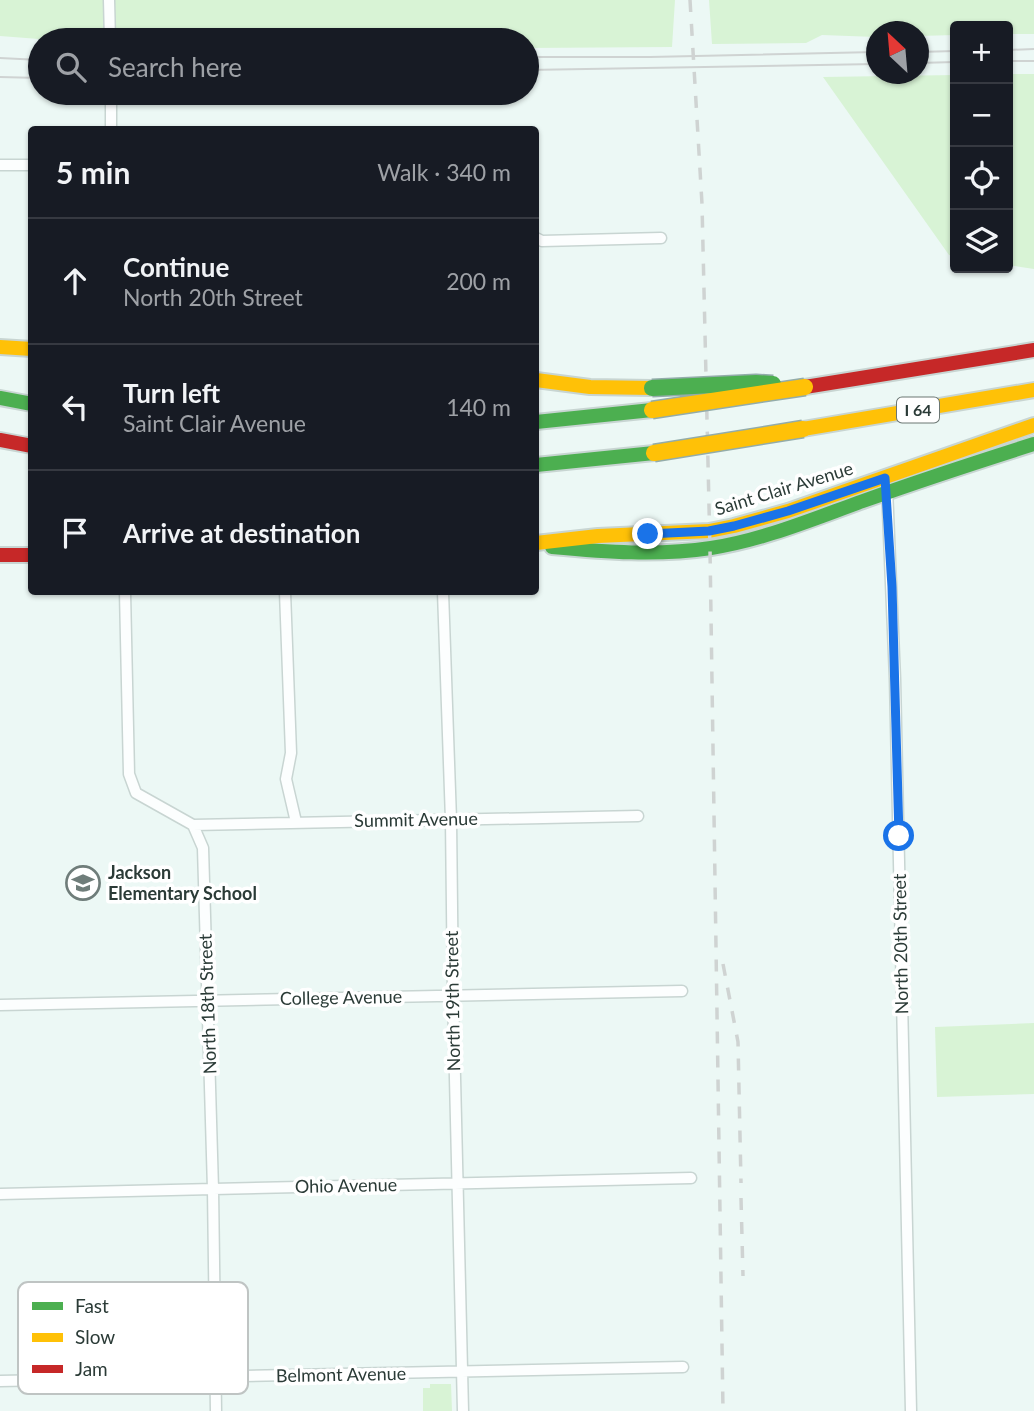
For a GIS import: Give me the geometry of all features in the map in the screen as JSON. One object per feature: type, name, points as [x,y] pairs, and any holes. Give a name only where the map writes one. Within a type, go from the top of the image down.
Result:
[{"type":"main road","points":[[0,347],[28,349]]},
{"type":"main road","name":"I 64","points":[[539,422],[652,410],[1034,350]]},
{"type":"main road","points":[[539,380],[590,387],[652,388],[756,383],[805,387]]},
{"type":"main road","name":"I 64","points":[[539,464],[654,453],[1033,391]]},
{"type":"main road","points":[[0,398],[28,403]]},
{"type":"main road","name":"Saint Clair Avenue","points":[[886,485],[1034,425]]},
{"type":"main road","points":[[0,440],[28,445]]},
{"type":"main road","name":"Saint Clair Avenue","points":[[539,545],[598,536],[709,531],[1034,444]]},
{"type":"main road","points":[[0,555],[28,555]]},
{"type":"street","points":[[109,0],[110,28]]},
{"type":"street","points":[[111,105],[111,126]]},
{"type":"street","points":[[0,165],[28,165]]},
{"type":"street","points":[[539,240],[661,238]]},
{"type":"street","name":"North 20th Street","points":[[886,485],[896,692],[911,1411]]},
{"type":"street","points":[[125,595],[129,774],[136,793],[193,825]]},
{"type":"street","points":[[285,595],[291,753],[286,779],[296,822]]},
{"type":"street","name":"North 19th Street","points":[[443,595],[451,820],[463,1411]]},
{"type":"street","name":"Summit Avenue","points":[[193,825],[638,816]]},
{"type":"street","name":"North 18th Street","points":[[193,825],[203,848],[214,1282]]},
{"type":"street","name":"College Avenue","points":[[0,1005],[682,992]]},
{"type":"street","name":"Ohio Avenue","points":[[0,1194],[691,1178]]},
{"type":"street","name":"Belmont Avenue","points":[[248,1376],[683,1367]]},
{"type":"street","name":"Belmont Avenue","points":[[0,1381],[18,1381]]},
{"type":"green space","points":[[0,0],[675,0],[672,47],[539,48],[539,28],[28,28],[28,38],[0,36]]},
{"type":"green space","points":[[709,0],[1034,0],[1034,34],[1013,34],[1013,21],[950,21],[950,35],[929,36],[929,21],[866,21],[866,37],[822,35],[806,43],[712,44]]},
{"type":"green space","points":[[1013,74],[1034,74],[1034,269],[1013,266]]},
{"type":"green space","points":[[929,75],[950,75],[950,255],[823,77],[866,76],[866,84],[929,84]]},
{"type":"green space","points":[[1034,1023],[1034,1094],[937,1097],[935,1027]]},
{"type":"green space","points":[[430,1384],[451,1384],[452,1411],[423,1411],[423,1388],[430,1388]]},
{"type":"tram line","points":[[1013,50],[1034,49]]},
{"type":"tram line","points":[[929,52],[950,51]]},
{"type":"tram line","points":[[539,57],[866,52]]},
{"type":"tram line","points":[[0,58],[28,59]]},
{"type":"tram line","points":[[1013,61],[1034,61]]},
{"type":"tram line","points":[[929,63],[950,62]]},
{"type":"tram line","points":[[539,70],[866,64]]},
{"type":"tram line","points":[[0,77],[28,78]]},
{"type":"railway","points":[[690,0],[702,204],[723,1411]]},
{"type":"railway","points":[[723,964],[738,1042],[741,1183]]},
{"type":"railway","points":[[741,1198],[743,1276]]},
{"type":"traffic: fast","points":[[652,388],[773,384]]},
{"type":"traffic: fast","points":[[0,398],[28,403]]},
{"type":"traffic: fast","points":[[539,422],[652,410]]},
{"type":"traffic: fast","points":[[552,547],[651,553],[711,548],[750,540],[1034,444]]},
{"type":"traffic: fast","points":[[539,465],[654,453]]},
{"type":"traffic: slow","points":[[0,347],[28,349]]},
{"type":"traffic: slow","points":[[539,380],[590,387],[652,388]]},
{"type":"traffic: slow","points":[[652,410],[805,387]]},
{"type":"traffic: slow","points":[[803,429],[1034,390]]},
{"type":"traffic: slow","points":[[539,543],[598,536],[709,531],[734,526],[788,511],[1034,425]]},
{"type":"traffic: slow","points":[[654,453],[803,429]]},
{"type":"traffic: jam","points":[[805,387],[1034,350]]},
{"type":"traffic: jam","points":[[0,440],[28,445]]},
{"type":"traffic: jam","points":[[0,555],[28,555]]},
{"type":"place","name":"Jackson Elementary School","points":[[83,883]]},
{"type":"route","points":[[648,534],[709,531],[734,526],[885,478],[892,587],[899,836]]}]
